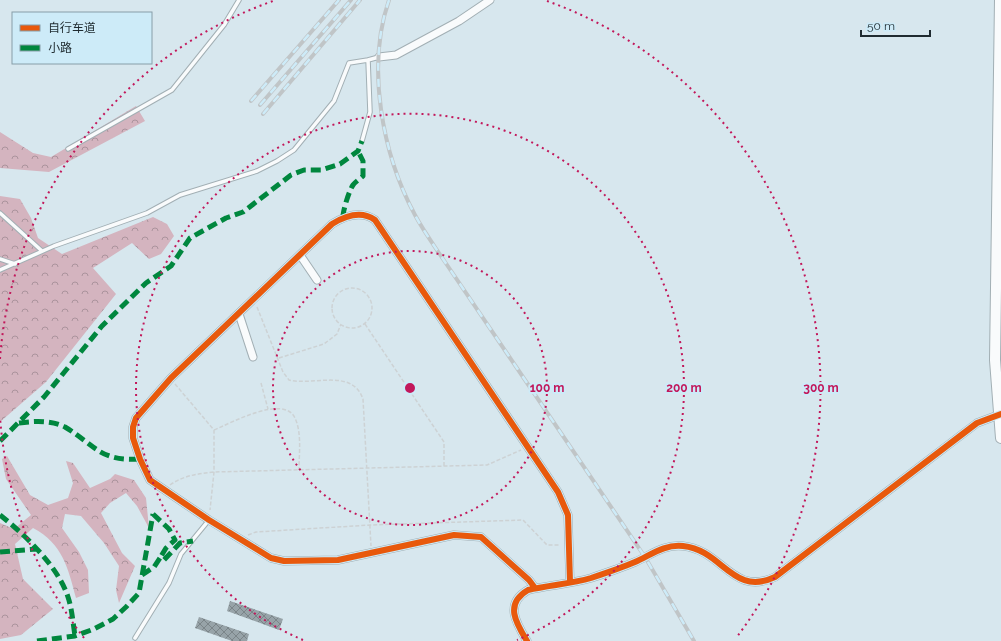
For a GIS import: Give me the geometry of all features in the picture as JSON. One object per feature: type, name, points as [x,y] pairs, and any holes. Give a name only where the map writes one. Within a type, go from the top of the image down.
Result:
[{"type":"main road","points":[[1000,0],[995,360],[1001,438]]},
{"type":"street","points":[[379,57],[396,55],[459,21],[490,0]]},
{"type":"street","points":[[535,588],[529,580],[481,537],[454,535],[338,560],[284,561],[271,558],[241,538],[209,520],[150,480],[145,472],[133,438],[133,427],[136,418],[171,378],[240,314],[332,224],[343,217],[368,216],[374,220],[558,492],[568,515],[570,582]]},
{"type":"street","points":[[300,254],[317,280]]},
{"type":"street","points":[[240,314],[253,357]]},
{"type":"street","points":[[527,641],[516,623],[514,610],[518,599],[523,593],[535,588],[590,578],[624,566],[655,551],[673,546],[696,548],[707,554],[746,582],[765,582],[794,564],[828,536],[977,423],[1000,414]]},
{"type":"lane","points":[[68,149],[172,90],[224,25],[239,0]]},
{"type":"lane","points":[[0,270],[42,251],[147,213],[180,195],[257,171],[278,161],[294,150],[334,100],[349,63],[379,57]]},
{"type":"lane","points":[[362,141],[370,112],[368,60]]},
{"type":"lane","points":[[0,213],[42,251]]},
{"type":"lane","points":[[0,260],[15,264]]},
{"type":"lane","points":[[135,638],[169,583],[181,554],[209,520]]},
{"type":"path","points":[[354,288],[361,289],[371,298],[372,312],[365,324],[353,328],[341,324],[333,314],[333,302],[340,291],[354,288]]},
{"type":"path","points":[[254,299],[278,358],[289,380],[300,383],[342,380],[351,383],[359,390],[362,399],[371,554]]},
{"type":"path","points":[[278,358],[324,344],[337,334],[341,324]]},
{"type":"path","points":[[365,324],[444,442],[444,466]]},
{"type":"path","points":[[171,378],[214,430],[214,472],[209,520]]},
{"type":"path","points":[[261,383],[268,409]]},
{"type":"path","points":[[214,430],[268,409],[281,408],[290,411],[295,417],[298,426],[299,470]]},
{"type":"path","points":[[164,489],[177,480],[194,474],[214,472],[487,465],[528,447]]},
{"type":"path","points":[[241,538],[256,532],[370,525],[523,520],[547,545],[570,545]]},
{"type":"green space","points":[[136,106],[145,121],[49,172],[0,168],[0,132],[33,153],[51,157]]},
{"type":"green space","points":[[0,196],[20,199],[31,218],[38,238],[62,254],[153,217],[167,224],[174,236],[161,254],[149,259],[132,243],[93,268],[116,294],[46,382],[0,422]]},
{"type":"green space","points":[[7,456],[30,495],[48,505],[68,498],[73,483],[66,461],[73,463],[90,488],[110,479],[115,474],[134,480],[146,498],[149,528],[137,506],[126,493],[110,503],[101,513],[122,553],[135,566],[119,603],[116,590],[119,566],[104,543],[81,516],[65,514],[62,528],[79,552],[88,570],[89,593],[76,598],[67,567],[58,549],[43,534],[33,528],[15,544],[23,579],[53,609],[21,635],[0,639],[0,523],[14,529],[31,515],[6,479],[2,459]]},
{"type":"building","points":[[230,601],[283,619],[279,630],[227,611]]},
{"type":"building","points":[[199,617],[249,634],[247,641],[232,641],[195,628]]},
{"type":"railway","points":[[251,101],[339,0]]},
{"type":"railway","points":[[260,105],[351,0]]},
{"type":"railway","points":[[263,114],[360,0]]},
{"type":"railway","points":[[389,0],[382,26],[378,81],[386,138],[403,191],[428,237],[645,557],[694,641]]},
{"type":"marked path","points":[[0,441],[44,397],[102,326],[146,283],[171,266],[190,238],[226,218],[243,212],[291,175],[304,170],[321,170],[340,164],[358,151],[362,141]]},
{"type":"marked path","points":[[343,217],[345,205],[351,188],[363,176],[363,161],[358,151]]},
{"type":"marked path","points":[[19,423],[54,423],[65,427],[107,455],[116,458],[140,459]]},
{"type":"marked path","points":[[153,514],[169,529],[175,540],[166,548],[160,558]]},
{"type":"marked path","points":[[37,641],[75,636],[94,629],[113,619],[139,593],[153,514]]},
{"type":"marked path","points":[[0,515],[29,541],[57,574],[68,597],[75,636]]},
{"type":"marked path","points":[[142,575],[154,567],[160,558],[164,560],[180,543],[193,541]]},
{"type":"marked path","points":[[0,552],[36,549]]},
{"type":"cycle path","points":[[535,588],[529,580],[481,537],[454,535],[338,560],[284,561],[271,558],[209,520],[150,480],[140,459],[133,438],[133,427],[136,418],[171,378],[332,224],[353,215],[364,215],[370,217],[375,220],[558,492],[568,515],[570,582]]},
{"type":"cycle path","points":[[527,641],[516,621],[514,608],[516,601],[528,590],[591,578],[630,564],[664,548],[683,546],[697,549],[708,555],[738,577],[748,581],[760,582],[775,577],[977,423],[1001,414]]}]
